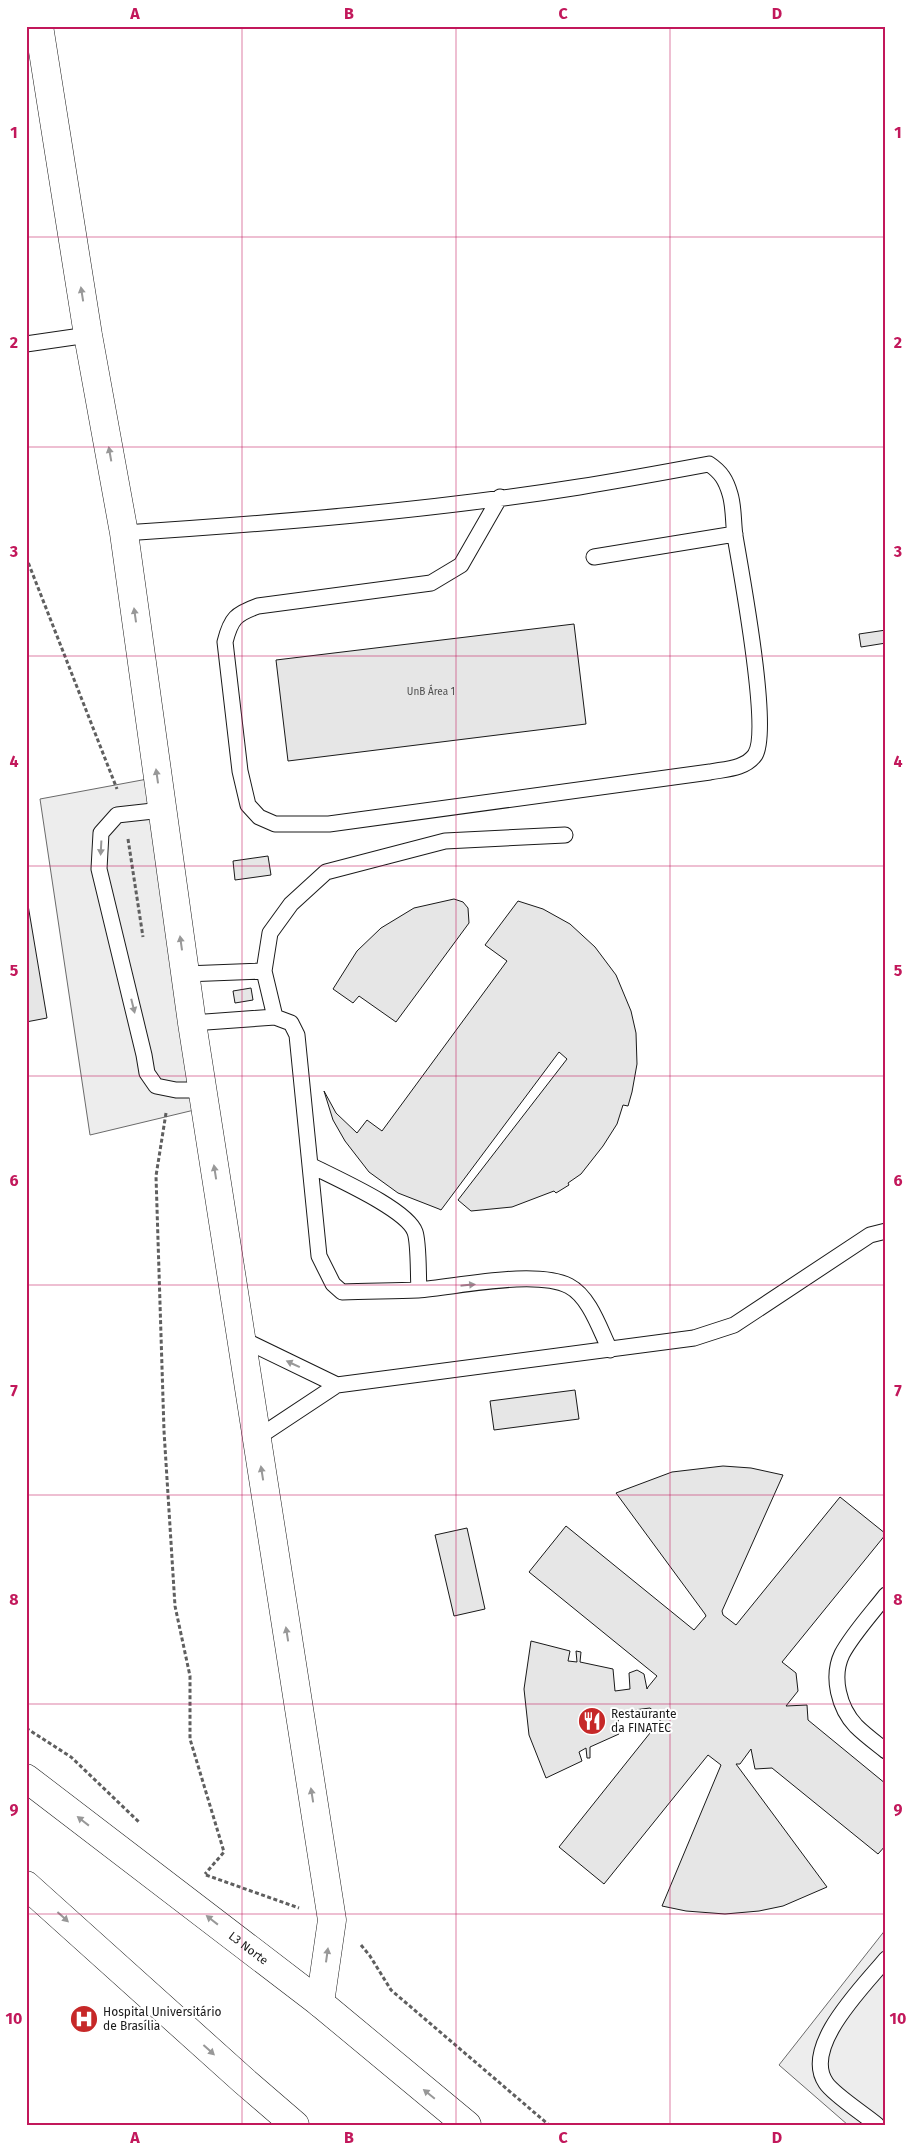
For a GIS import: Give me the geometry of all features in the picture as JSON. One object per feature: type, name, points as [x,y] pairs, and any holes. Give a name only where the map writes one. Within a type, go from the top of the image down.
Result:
[{"type":"street","points":[[39,26],[88,335],[124,533],[192,1022],[332,1920],[320,2003]]},
{"type":"street","name":"L3 Norte","points":[[26,1778],[320,2003],[467,2125]]},
{"type":"street","points":[[26,1885],[244,2081],[296,2125]]},
{"type":"lane","points":[[26,344],[88,335]]},
{"type":"lane","points":[[124,533],[388,512],[500,497],[578,487],[709,464],[724,477],[728,490],[749,616],[760,724],[760,742],[755,755],[738,767],[710,772],[329,824],[275,824],[259,817],[248,805],[240,771],[225,642],[228,626],[239,613],[258,606],[431,583],[461,565],[500,497]]},
{"type":"lane","points":[[594,557],[735,534]]},
{"type":"lane","points":[[162,810],[117,815],[101,833],[100,869],[147,1073],[156,1086],[176,1090],[203,1090]]},
{"type":"lane","points":[[276,1017],[264,971],[270,933],[291,904],[326,872],[445,840],[564,835]]},
{"type":"lane","points":[[185,974],[264,971]]},
{"type":"lane","points":[[192,1022],[276,1017],[291,1023],[297,1035],[319,1256],[333,1284],[342,1292],[419,1290],[527,1279],[554,1282],[570,1287],[580,1296],[590,1310],[610,1350]]},
{"type":"lane","points":[[310,1165],[390,1207],[405,1218],[415,1232],[419,1290]]},
{"type":"lane","points":[[257,1438],[337,1385],[694,1338],[734,1325],[870,1235],[886,1231]]},
{"type":"lane","points":[[242,1339],[337,1385]]},
{"type":"lane","points":[[886,1595],[842,1654],[836,1675],[845,1712],[856,1726],[886,1751]]},
{"type":"lane","points":[[877,2125],[826,2084],[819,2066],[823,2046],[836,2022],[886,1958]]},
{"type":"path","points":[[26,557],[121,798]]},
{"type":"path","points":[[127,838],[145,946]]},
{"type":"path","points":[[167,1103],[156,1176],[164,1431],[175,1606],[190,1676],[190,1739],[224,1852],[205,1874]]},
{"type":"path","points":[[26,1728],[71,1757],[142,1825]]},
{"type":"path","points":[[198,1870],[332,1920],[344,1927],[370,1956],[391,1990],[549,2125]]},
{"type":"shaded area","points":[[169,775],[211,1106],[90,1135],[40,799]]},
{"type":"shaded area","points":[[886,1929],[886,2125],[848,2125],[779,2065]]},
{"type":"building","points":[[574,624],[586,724],[288,761],[276,660]]},
{"type":"building","points":[[886,630],[886,643],[861,647],[859,634]]},
{"type":"building","points":[[268,856],[271,875],[235,880],[233,861]]},
{"type":"building","points":[[26,893],[47,1018],[26,1022]]},
{"type":"building","points":[[454,899],[463,902],[468,908],[469,923],[396,1022],[359,996],[353,1003],[333,989],[357,951],[381,928],[414,908]]},
{"type":"building","points":[[518,901],[543,909],[570,924],[595,947],[616,975],[631,1011],[636,1033],[637,1064],[632,1092],[628,1106],[623,1105],[617,1124],[603,1146],[581,1174],[568,1183],[569,1185],[556,1193],[554,1191],[512,1207],[471,1211],[458,1200],[567,1059],[559,1052],[441,1210],[398,1193],[369,1172],[345,1141],[333,1120],[324,1091],[336,1113],[357,1133],[367,1120],[382,1131],[507,961],[485,945]]},
{"type":"building","points":[[251,988],[253,1000],[235,1003],[233,991]]},
{"type":"building","points":[[575,1390],[579,1419],[494,1430],[490,1401]]},
{"type":"building","points":[[723,1466],[751,1468],[783,1475],[722,1611],[723,1615],[736,1625],[840,1497],[886,1534],[782,1662],[796,1673],[798,1691],[786,1706],[807,1705],[808,1720],[886,1784],[886,1845],[878,1854],[772,1768],[755,1769],[751,1749],[740,1764],[736,1764],[827,1887],[783,1906],[759,1911],[725,1914],[686,1911],[662,1906],[721,1765],[708,1755],[604,1884],[559,1847],[662,1718],[650,1708],[618,1712],[619,1734],[590,1747],[590,1758],[587,1758],[586,1748],[579,1752],[582,1761],[546,1778],[529,1735],[524,1689],[531,1641],[570,1651],[568,1661],[577,1662],[576,1651],[581,1652],[580,1662],[613,1669],[615,1691],[630,1689],[629,1673],[637,1670],[644,1674],[647,1689],[657,1676],[529,1572],[566,1526],[694,1630],[706,1616],[705,1614],[616,1493],[672,1472]]},
{"type":"building","points":[[467,1528],[485,1609],[454,1616],[435,1535]]},
{"type":"place","name":"Restaurante da FINATEC","points":[[592,1721]]},
{"type":"place","name":"Hospital Universitário de Brasília","points":[[84,2019]]}]
